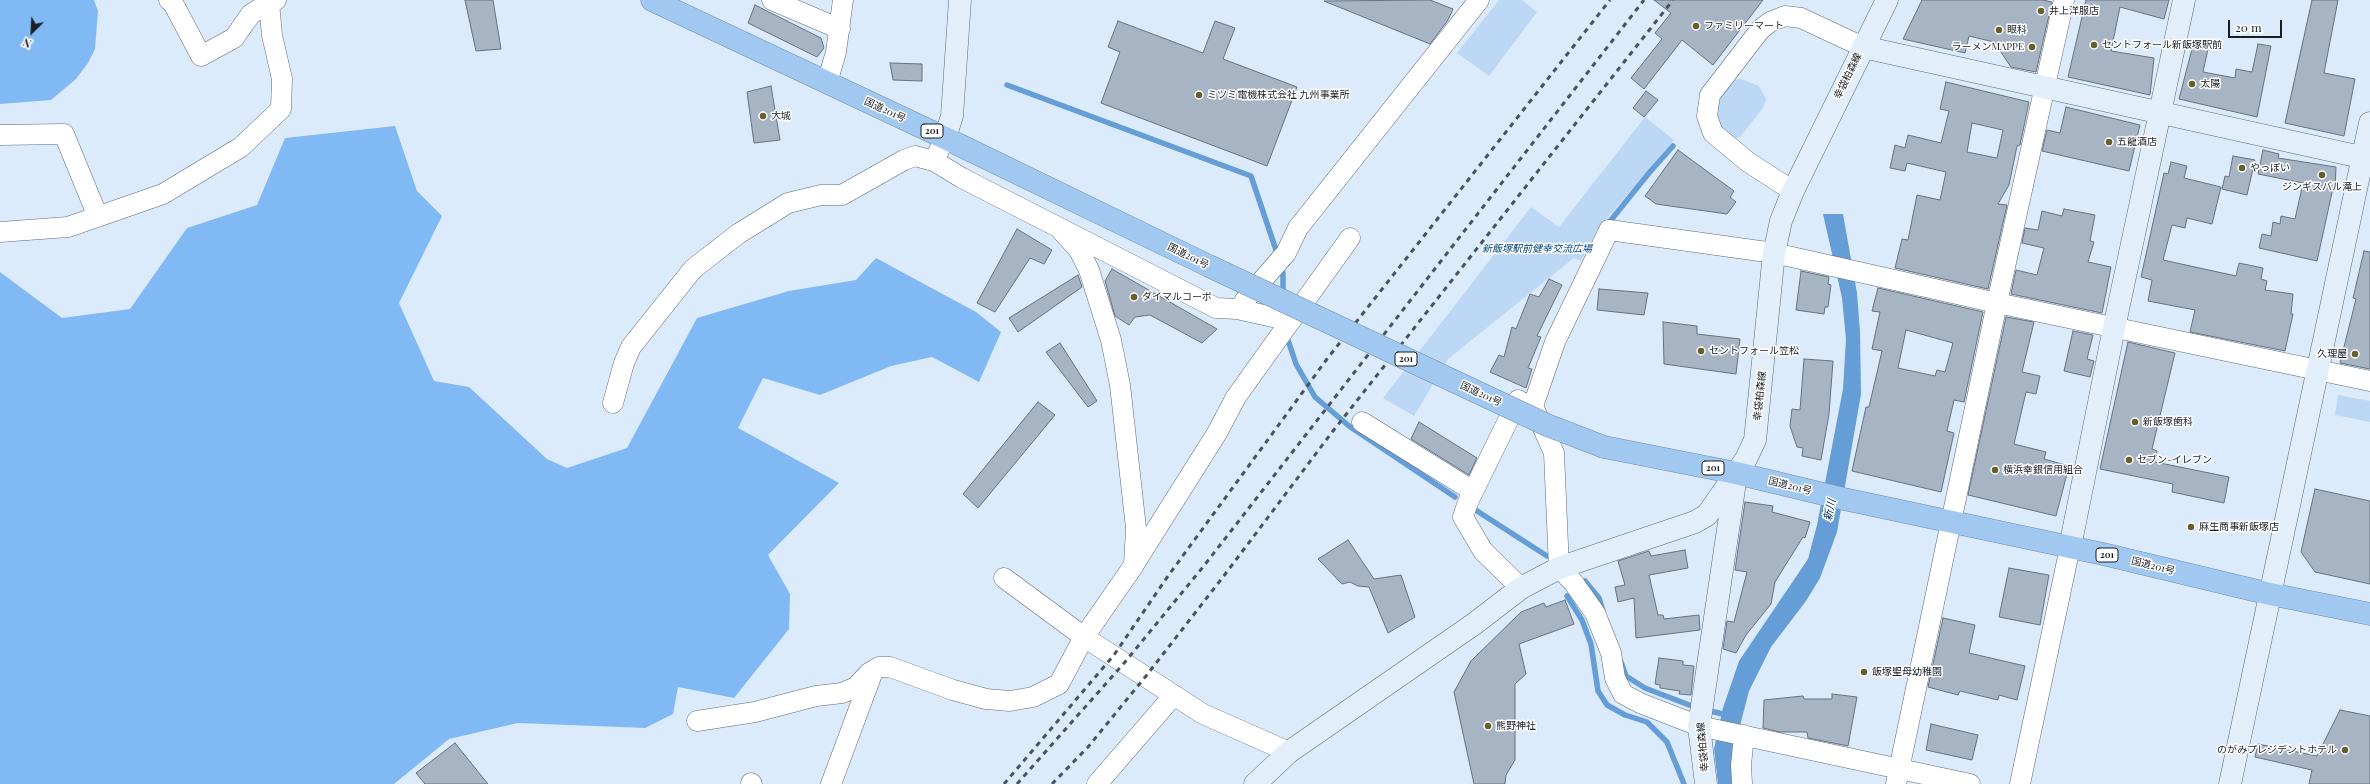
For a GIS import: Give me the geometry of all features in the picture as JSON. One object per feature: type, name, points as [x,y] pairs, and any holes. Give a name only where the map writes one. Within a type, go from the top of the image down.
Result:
[{"type":"highway","name":"国道201号","points":[[652,0],[1547,425],[1604,447],[1736,473],[1844,499],[2070,547],[2270,594],[2370,614]]},
{"type":"street","points":[[169,0],[173,3],[201,56],[234,38],[251,14],[273,1]]},
{"type":"street","points":[[772,0],[840,29]]},
{"type":"street","points":[[827,83],[840,29],[843,0]]},
{"type":"street","points":[[934,161],[945,138],[952,116],[960,0]]},
{"type":"street","points":[[1238,310],[1286,253],[1298,228],[1479,0]]},
{"type":"street","name":"幸袋柏森線","points":[[1706,784],[1707,728],[1736,473],[1746,459],[1755,440],[1774,253],[1781,221],[1793,191],[1862,47],[1887,0]]},
{"type":"street","points":[[1898,776],[1950,521],[2064,0]]},
{"type":"street","points":[[2020,784],[2114,328],[2184,0]]},
{"type":"street","points":[[0,232],[68,228],[164,194],[240,146],[282,109],[282,79],[272,35],[273,1]]},
{"type":"street","points":[[1793,191],[1748,162],[1713,133],[1707,116],[1710,95],[1760,30],[1770,22],[1785,16],[1801,18],[1862,47],[2160,114],[2366,158]]},
{"type":"street","points":[[2230,784],[2318,370],[2366,158],[2370,123]]},
{"type":"street","points":[[0,135],[64,134],[98,217]]},
{"type":"street","points":[[613,403],[624,362],[631,348],[693,270],[738,234],[788,202],[821,195],[842,195],[904,160],[916,156],[934,161],[1061,230],[1216,308],[1238,310],[1291,320]]},
{"type":"street","points":[[1061,230],[1078,250],[1089,270],[1110,340],[1120,385],[1135,504],[1134,565]]},
{"type":"street","points":[[1970,784],[1898,776],[1742,735],[1707,728],[1640,703],[1623,694],[1615,678],[1611,653],[1595,613],[1573,582],[1559,568],[1554,453],[1533,406],[1555,342],[1609,230],[1774,253],[1997,303],[2370,381]]},
{"type":"street","points":[[696,722],[755,712],[816,696],[842,693],[856,688],[874,670],[890,666],[979,698],[1010,701],[1033,697],[1059,684],[1084,637],[1134,565],[1217,433],[1236,397],[1350,238]]},
{"type":"street","points":[[1522,588],[1483,551],[1463,517],[1473,491],[1518,400],[1533,406]]},
{"type":"street","points":[[1362,422],[1473,491]]},
{"type":"street","points":[[1255,784],[1289,752],[1474,624],[1522,588],[1559,568],[1696,522],[1707,515],[1736,473]]},
{"type":"street","points":[[1004,578],[1084,637],[1203,714],[1289,752]]},
{"type":"street","points":[[831,784],[874,670]]},
{"type":"street","points":[[1097,784],[1174,696]]},
{"type":"street","points":[[1742,735],[1740,765],[1742,784]]},
{"type":"green space","points":[[1499,0],[1522,0],[1537,12],[1489,76],[1457,53]]},
{"type":"green space","points":[[1741,79],[1759,86],[1766,99],[1763,108],[1740,137],[1733,140],[1726,138],[1715,112],[1722,88],[1730,80]]},
{"type":"green space","name":"新飯塚駅前健幸交流広場","points":[[1645,117],[1674,140],[1597,230],[1581,261],[1574,258],[1448,359],[1414,416],[1383,398],[1531,207],[1559,227]]},
{"type":"green space","points":[[2338,395],[2370,401],[2370,422],[2335,415]]},
{"type":"shaded area","points":[[0,0],[94,0],[98,11],[95,49],[88,63],[76,79],[51,100],[0,104]]},
{"type":"shaded area","points":[[395,126],[417,191],[442,216],[399,303],[434,381],[469,387],[547,459],[567,468],[627,448],[697,318],[789,291],[856,280],[876,258],[976,312],[1001,332],[979,382],[932,357],[891,366],[820,395],[763,378],[738,428],[839,483],[768,555],[790,594],[789,629],[734,698],[678,687],[673,714],[645,728],[518,723],[449,739],[394,784],[0,784],[0,272],[62,318],[130,309],[187,228],[257,205],[285,138]]},
{"type":"water","name":"新川","points":[[1823,214],[1843,214],[1857,293],[1860,332],[1861,394],[1837,532],[1820,578],[1806,601],[1771,647],[1749,691],[1735,745],[1737,784],[1718,784],[1714,749],[1723,708],[1739,661],[1808,559],[1817,525],[1843,389],[1846,339],[1842,298]]},
{"type":"building","points":[[465,0],[493,0],[501,49],[476,51]]},
{"type":"building","points":[[1430,0],[1453,9],[1448,20],[1430,44],[1324,1]]},
{"type":"building","points":[[1654,0],[1763,0],[1713,65],[1682,40],[1644,89],[1631,78],[1662,39],[1655,33],[1671,13]]},
{"type":"building","points":[[1922,0],[2043,0],[2052,2],[2036,72],[2011,67],[1994,42],[1969,36],[1965,53],[1903,39]]},
{"type":"building","name":"セントフォール新飯塚駅前","points":[[2086,0],[2169,0],[2164,19],[2120,7],[2111,51],[2154,58],[2150,95],[2068,77]]},
{"type":"building","points":[[2312,0],[2338,0],[2324,73],[2355,79],[2344,136],[2285,123]]},
{"type":"building","points":[[755,5],[821,38],[824,48],[817,57],[748,23]]},
{"type":"building","name":"ミツミ電機株式会社 九州事業所","points":[[1118,21],[1203,53],[1215,21],[1235,28],[1223,59],[1297,87],[1267,166],[1101,103],[1120,52],[1108,47]]},
{"type":"building","points":[[2258,44],[2271,46],[2257,117],[2179,99],[2193,45],[2208,49],[2203,72],[2235,78],[2236,69],[2252,72]]},
{"type":"building","points":[[890,63],[922,64],[922,81],[893,80]]},
{"type":"building","points":[[1946,82],[2029,102],[2020,145],[2017,146],[2009,185],[1998,204],[2007,205],[1988,289],[1895,268],[1902,239],[1908,240],[1917,195],[1940,200],[1946,172],[1907,163],[1905,171],[1890,168],[1895,145],[1905,148],[1908,135],[1941,143],[1949,111],[1940,109]],"holes":[[[1972,123],[2003,130],[1997,158],[1967,152]]]},
{"type":"building","name":"大城","points":[[771,86],[780,140],[754,143],[747,92]]},
{"type":"building","points":[[1646,91],[1658,100],[1644,117],[1633,108]]},
{"type":"building","name":"五龍酒店","points":[[2066,107],[2140,125],[2129,171],[2042,151],[2047,130],[2060,133]]},
{"type":"building","points":[[1678,150],[1734,191],[1730,197],[1736,202],[1727,214],[1656,204],[1645,196]]},
{"type":"building","points":[[2263,150],[2279,154],[2278,158],[2336,167],[2335,188],[2333,188],[2317,261],[2259,248],[2262,234],[2271,236],[2273,222],[2280,224],[2281,216],[2295,219],[2303,183],[2258,174]]},
{"type":"building","name":"やっぽい","points":[[2233,156],[2255,160],[2247,195],[2222,189],[2225,176],[2229,177]]},
{"type":"building","points":[[2171,162],[2187,166],[2184,178],[2221,187],[2212,224],[2187,218],[2185,228],[2172,225],[2163,260],[2236,276],[2239,263],[2263,268],[2261,279],[2267,281],[2265,290],[2293,294],[2291,314],[2293,314],[2285,351],[2190,332],[2195,310],[2148,301],[2152,280],[2141,277],[2164,173],[2168,174]]},
{"type":"building","points":[[2064,209],[2095,215],[2090,241],[2094,242],[2088,262],[2111,267],[2102,313],[2011,294],[2016,270],[2037,275],[2044,248],[2022,243],[2025,228],[2038,230],[2042,211],[2062,216]]},
{"type":"building","points":[[1017,229],[1052,250],[1044,264],[1030,258],[995,312],[977,303]]},
{"type":"building","points":[[2364,251],[2370,252],[2370,369],[2340,363],[2356,299],[2353,298]]},
{"type":"building","name":"ダイマルコーポ","points":[[1112,269],[1217,329],[1202,343],[1150,315],[1135,317],[1129,325],[1115,316],[1105,281]]},
{"type":"building","points":[[1801,271],[1829,277],[1828,284],[1831,285],[1828,307],[1825,307],[1824,314],[1796,310]]},
{"type":"building","points":[[1078,275],[1082,287],[1018,332],[1009,318]]},
{"type":"building","points":[[1549,279],[1562,285],[1537,336],[1541,337],[1528,368],[1532,369],[1526,388],[1490,372],[1499,355],[1504,357],[1512,327],[1516,329],[1530,294],[1539,297]]},
{"type":"building","points":[[1878,288],[1983,312],[1964,402],[1954,400],[1947,431],[1954,433],[1941,492],[1852,471],[1866,407],[1869,407],[1882,351],[1872,349],[1880,312],[1872,311]],"holes":[[[1906,330],[1953,343],[1945,372],[1937,370],[1935,376],[1898,368]]]},
{"type":"building","points":[[1599,289],[1648,293],[1644,315],[1597,310]]},
{"type":"building","points":[[2006,317],[2034,322],[2022,372],[2040,376],[2036,394],[2026,392],[2014,444],[2046,452],[2044,459],[2069,466],[2056,516],[1968,495]]},
{"type":"building","name":"セントフォール笠松","points":[[1663,322],[1697,326],[1697,334],[1740,339],[1736,374],[1664,364]]},
{"type":"building","points":[[2073,331],[2093,335],[2087,359],[2094,361],[2090,377],[2064,371]]},
{"type":"building","points":[[2128,342],[2175,353],[2152,449],[2157,451],[2155,462],[2229,477],[2224,503],[2172,492],[2173,484],[2100,469]]},
{"type":"building","points":[[1060,343],[1097,401],[1088,407],[1046,352]]},
{"type":"building","points":[[1804,359],[1833,361],[1829,414],[1821,460],[1802,456],[1803,448],[1797,447],[1790,426],[1792,409],[1800,410]]},
{"type":"building","points":[[1038,402],[1055,415],[978,508],[963,494]]},
{"type":"building","points":[[1419,422],[1477,458],[1469,475],[1411,439]]},
{"type":"building","points":[[2315,489],[2370,501],[2370,584],[2315,572],[2301,552]]},
{"type":"building","points":[[1745,502],[1773,506],[1772,512],[1810,522],[1805,538],[1803,537],[1775,582],[1771,604],[1746,635],[1736,653],[1723,649],[1727,621],[1734,622],[1747,572],[1735,570]]},
{"type":"building","points":[[1348,540],[1374,579],[1401,575],[1415,617],[1388,633],[1369,587],[1358,586],[1350,582],[1342,584],[1318,559]]},
{"type":"building","points":[[1685,550],[1688,568],[1649,575],[1658,615],[1663,615],[1664,619],[1699,615],[1700,630],[1636,638],[1634,598],[1618,602],[1615,587],[1625,585],[1618,561],[1649,551],[1651,556]]},
{"type":"building","points":[[2009,568],[2049,575],[2040,625],[1999,617]]},
{"type":"building","name":"熊野神社","points":[[1565,600],[1574,624],[1519,644],[1526,674],[1515,684],[1515,760],[1506,775],[1505,784],[1474,784],[1454,692],[1471,661],[1521,612],[1544,603],[1546,607]]},
{"type":"building","points":[[1943,618],[1975,625],[1969,653],[2025,666],[2017,700],[1999,695],[1998,700],[1960,691],[1958,695],[1928,687]]},
{"type":"building","points":[[1659,658],[1683,661],[1683,665],[1694,666],[1691,695],[1679,694],[1680,691],[1660,688],[1660,685],[1655,684]]},
{"type":"building","points":[[1832,694],[1857,697],[1848,746],[1808,738],[1807,732],[1780,732],[1763,728],[1764,700],[1803,696],[1804,699],[1832,699]]},
{"type":"building","name":"のがみプレジデントホテル","points":[[2340,710],[2370,716],[2370,784],[2309,784],[2312,770],[2255,757],[2258,744],[2317,756]]},
{"type":"building","points":[[1931,724],[1978,735],[1972,760],[1926,750]]},
{"type":"building","points":[[455,743],[488,784],[425,784],[416,773]]},
{"type":"waterway","points":[[1007,85],[1251,176],[1276,250]]},
{"type":"waterway","points":[[1607,225],[1673,146]]},
{"type":"waterway","points":[[1283,273],[1283,295]]},
{"type":"waterway","points":[[1286,334],[1296,364],[1315,397],[1349,426],[1455,497]]},
{"type":"waterway","points":[[1474,509],[1547,556]]},
{"type":"waterway","points":[[1585,581],[1599,598],[1603,611]]},
{"type":"waterway","points":[[1567,596],[1582,620],[1591,644],[1598,691],[1607,705],[1625,715],[1647,722],[1667,742],[1684,784]]},
{"type":"waterway","points":[[1621,662],[1626,676],[1645,688],[1697,708]]},
{"type":"waterway","points":[[1706,710],[1727,715]]},
{"type":"railway","points":[[1004,784],[1114,655],[1168,576],[1327,359],[1610,0]]},
{"type":"railway","points":[[1017,784],[1125,662],[1203,567],[1644,0]]},
{"type":"railway","points":[[1052,784],[1088,747],[1146,676],[1333,431],[1673,0]]},
{"type":"place","name":"井上洋服店","points":[[2041,11]]},
{"type":"place","name":"ファミリーマート","points":[[1696,26]]},
{"type":"place","name":"眼科","points":[[1999,30]]},
{"type":"place","name":"セントフォール新飯塚駅前","points":[[2094,45]]},
{"type":"place","name":"ラーメンMAPPE","points":[[2032,47]]},
{"type":"place","name":"太陽","points":[[2192,84]]},
{"type":"place","name":"ミツミ電機株式会社 九州事業所","points":[[1199,95]]},
{"type":"place","name":"大城","points":[[763,116]]},
{"type":"place","name":"五龍酒店","points":[[2109,142]]},
{"type":"place","name":"やっぽい","points":[[2242,168]]},
{"type":"place","name":"ジンギスバル滝上","points":[[2322,175]]},
{"type":"place","name":"ダイマルコーポ","points":[[1134,297]]},
{"type":"place","name":"セントフォール笠松","points":[[1701,351]]},
{"type":"place","name":"久理屋","points":[[2355,354]]},
{"type":"place","name":"新飯塚歯科","points":[[2135,422]]},
{"type":"place","name":"セブン-イレブン","points":[[2129,460]]},
{"type":"place","name":"横浜幸銀信用組合","points":[[1995,470]]},
{"type":"place","name":"麻生商事新飯塚店","points":[[2191,527]]},
{"type":"place","name":"飯塚聖母幼稚園","points":[[1864,672]]},
{"type":"place","name":"熊野神社","points":[[1488,726]]},
{"type":"place","name":"のがみプレジデントホテル","points":[[2345,750]]}]
